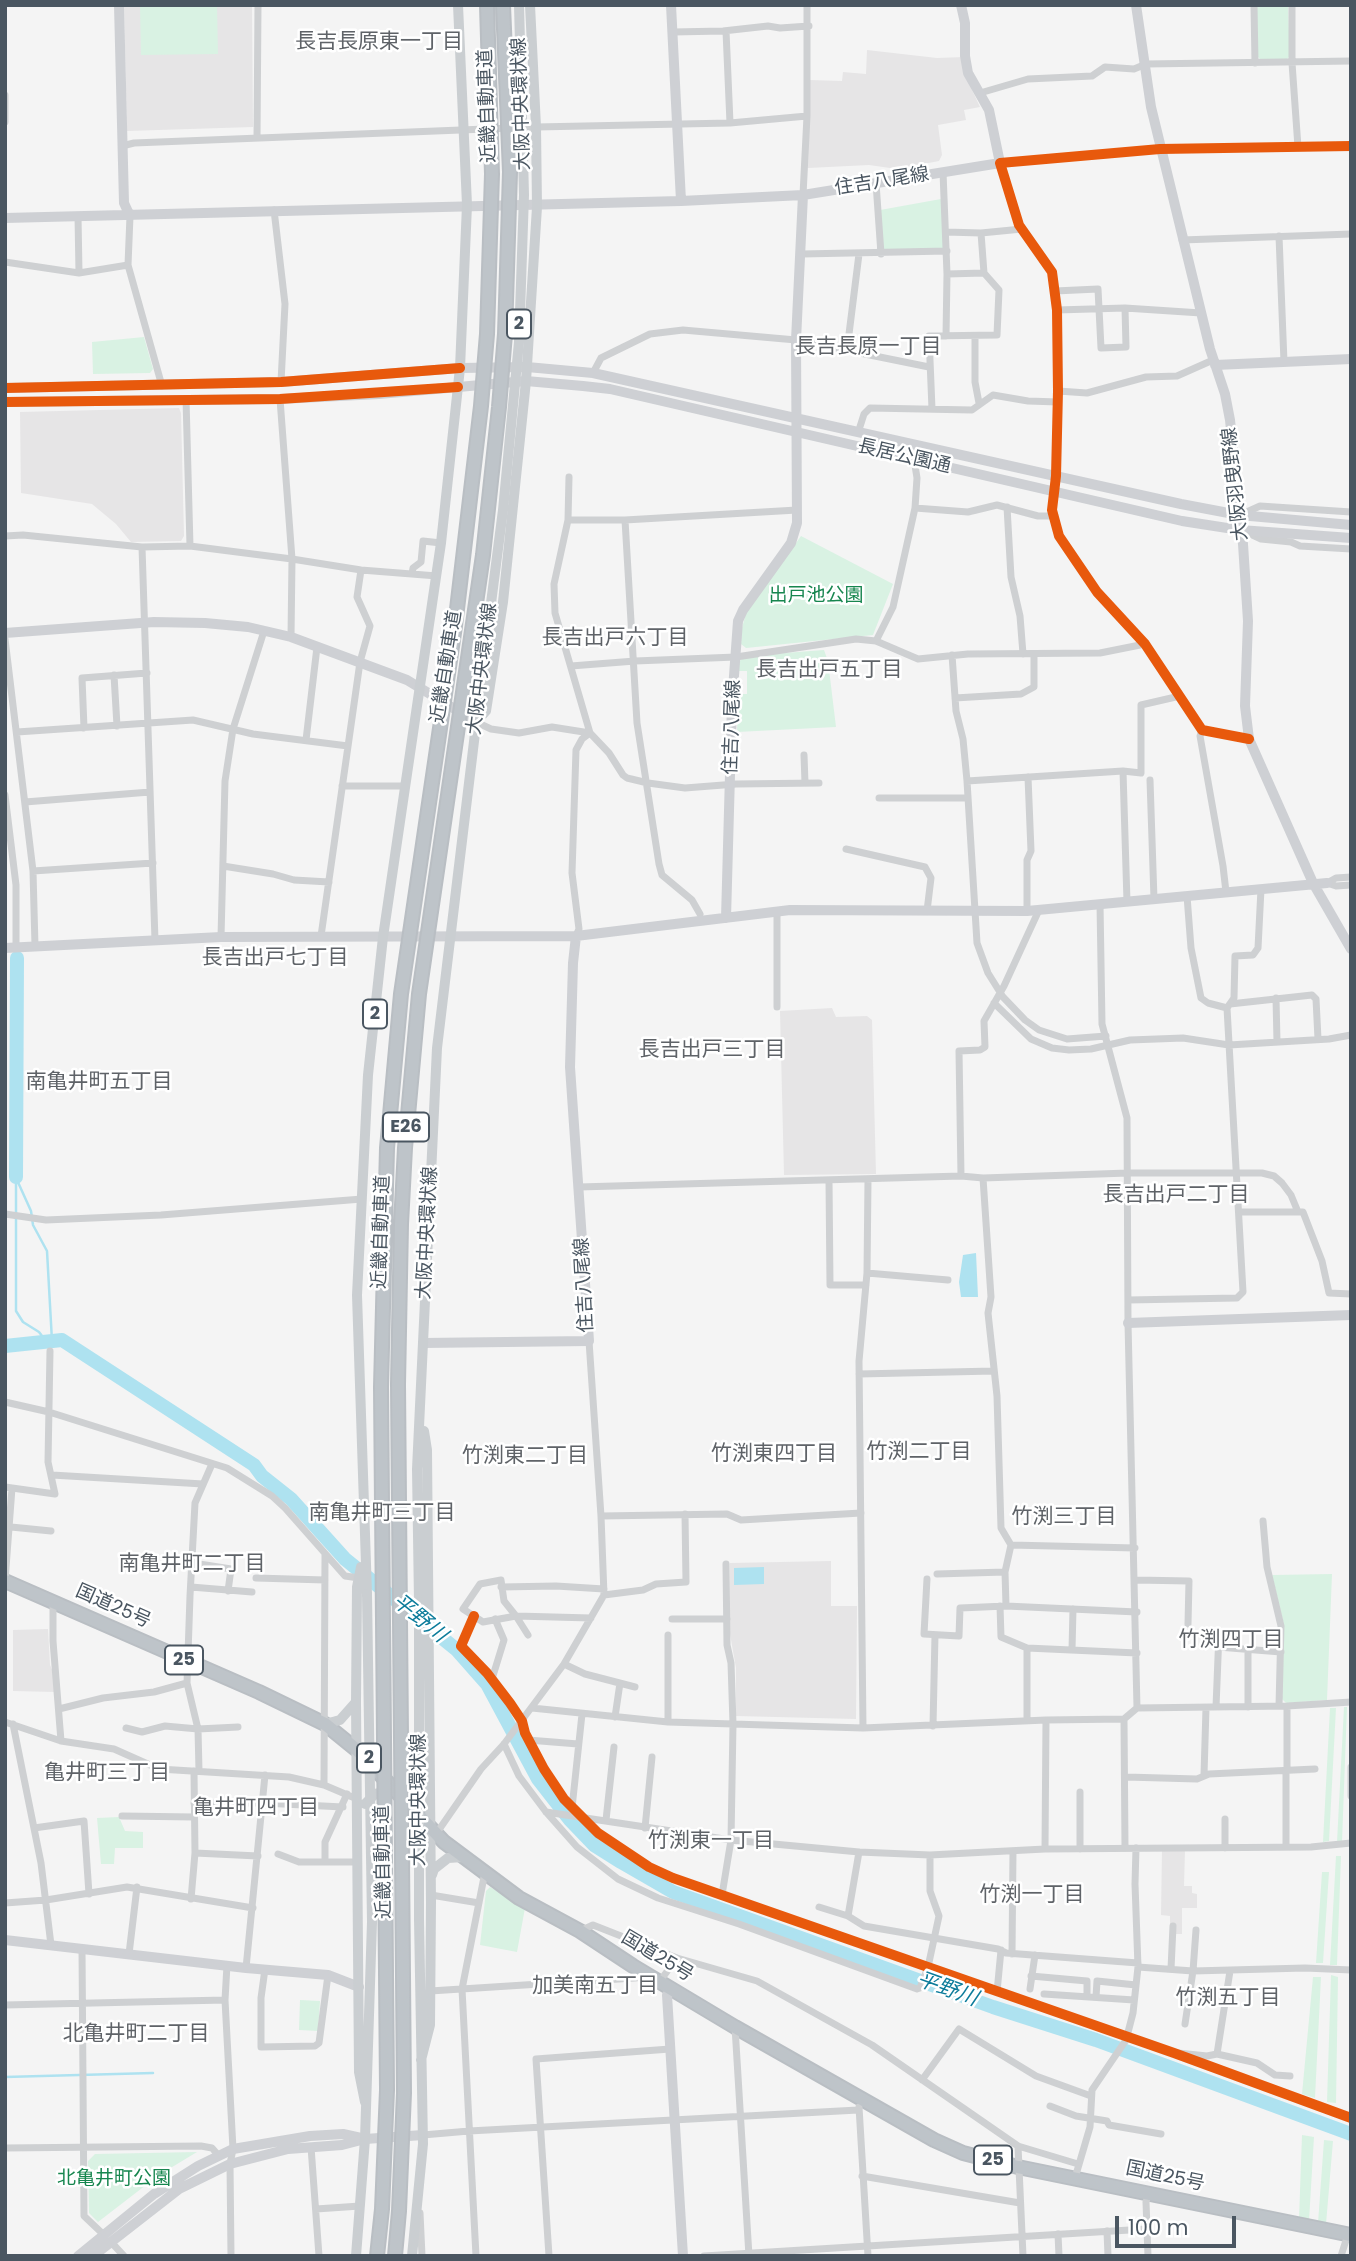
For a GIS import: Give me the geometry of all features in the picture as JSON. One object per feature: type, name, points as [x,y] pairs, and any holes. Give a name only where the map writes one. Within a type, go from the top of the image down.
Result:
[{"type":"highway","name":"近畿自動車道","points":[[377,2256],[382,2209],[387,2077],[381,1401],[381,1301],[387,1148],[401,994],[455,626],[481,406],[487,334],[492,174],[486,5]]},
{"type":"highway","name":"近畿自動車道","points":[[395,2256],[404,2093],[398,1384],[401,1224],[419,994],[483,555],[500,395],[506,321],[509,199],[509,101],[503,5]]},
{"type":"highway","name":"国道25号","points":[[5,1581],[326,1724],[356,1750],[433,1831],[519,1898],[580,1931],[861,2105],[963,2153],[1018,2167],[1349,2235]]},
{"type":"main road","name":"2","points":[[356,2256],[365,2139],[372,1922],[357,1295],[368,1075],[383,937],[437,576],[460,368],[467,205],[466,130],[458,5]]},
{"type":"main road","name":"大阪中央環状線","points":[[412,2256],[419,2206],[423,2136],[417,1469],[437,1048],[503,510],[519,342],[524,195],[519,5]]},
{"type":"main road","name":"2","points":[[476,722],[486,711],[503,602],[526,381],[537,207],[530,5]]},
{"type":"main road","points":[[421,1415],[427,1450],[427,1643],[433,1831],[430,2025],[421,2060]]},
{"type":"main road","name":"2","points":[[364,1545],[359,1578],[356,1750],[352,1796],[358,1846],[359,2072],[365,2102]]},
{"type":"main road","points":[[326,1724],[340,1720],[356,1702]]},
{"type":"main road","points":[[358,1846],[366,1838],[367,1800],[381,1792],[407,1787],[416,1779],[422,1766],[422,1751],[429,1744]]},
{"type":"main road","points":[[431,1878],[448,1858],[463,1857]]},
{"type":"street","points":[[119,5],[124,203],[131,216],[128,265],[162,386]]},
{"type":"street","points":[[257,138],[258,5]]},
{"type":"street","points":[[671,5],[681,201]]},
{"type":"street","points":[[5,218],[467,205],[537,207],[803,195],[807,116],[807,5]]},
{"type":"street","points":[[961,5],[965,23],[968,73],[989,110],[1000,163],[1022,229],[1052,272],[1058,310],[1058,402],[1053,516],[1059,536],[1090,582],[1145,644],[1202,730],[1249,739]]},
{"type":"street","name":"大阪羽曳野線","points":[[1136,5],[1160,149],[1230,421],[1248,621],[1245,706],[1249,739],[1313,883],[1351,949]]},
{"type":"street","points":[[1254,5],[1255,63]]},
{"type":"street","points":[[1292,5],[1292,64],[1298,147]]},
{"type":"street","points":[[673,32],[808,26]]},
{"type":"street","points":[[726,31],[730,123]]},
{"type":"street","points":[[979,93],[1028,79],[1092,76],[1105,67],[1134,69],[1146,64],[1292,64],[1351,61]]},
{"type":"street","points":[[5,95],[5,122]]},
{"type":"street","points":[[122,146],[134,143],[536,127],[730,123],[807,116]]},
{"type":"street","points":[[1000,163],[1160,149],[1351,146]]},
{"type":"street","name":"住吉八尾線","points":[[726,918],[732,703],[738,621],[796,533],[796,340],[803,195],[1000,163]]},
{"type":"street","points":[[943,172],[947,251],[946,336]]},
{"type":"street","points":[[876,183],[881,254]]},
{"type":"street","points":[[274,210],[285,304],[281,382]]},
{"type":"street","points":[[78,216],[79,272]]},
{"type":"street","points":[[946,232],[981,233],[1022,229]]},
{"type":"street","points":[[932,409],[929,336],[997,335],[999,290],[984,273],[981,233]]},
{"type":"street","points":[[1182,240],[1351,234]]},
{"type":"street","points":[[1279,236],[1284,362]]},
{"type":"street","points":[[802,254],[947,251]]},
{"type":"street","points":[[847,350],[859,254]]},
{"type":"street","points":[[5,262],[79,272],[128,265]]},
{"type":"street","points":[[947,274],[984,273]]},
{"type":"street","points":[[1055,290],[1097,289],[1101,348],[1126,347],[1125,308]]},
{"type":"street","points":[[1058,310],[1125,308],[1201,313]]},
{"type":"street","points":[[593,373],[601,358],[650,334],[683,330],[796,340],[929,367]]},
{"type":"street","points":[[975,336],[975,382],[979,403]]},
{"type":"street","points":[[1058,391],[1087,393],[1146,377],[1177,376],[1214,363],[1351,359]]},
{"type":"street","name":"長居公園通","points":[[5,387],[281,382],[460,368],[527,367],[593,373],[1239,516],[1351,525]]},
{"type":"street","name":"長居公園通","points":[[5,402],[280,399],[526,381],[610,389],[1182,521],[1240,530],[1351,538]]},
{"type":"street","points":[[858,433],[864,414],[870,408],[972,410],[993,395],[1028,401],[1058,402]]},
{"type":"street","points":[[186,399],[190,546]]},
{"type":"street","points":[[280,399],[292,559],[291,637]]},
{"type":"street","points":[[876,640],[892,607],[915,508],[917,478],[914,460]]},
{"type":"street","points":[[569,477],[568,520],[554,584],[555,613],[590,733],[609,753],[623,775],[648,783],[685,788],[819,783]]},
{"type":"street","points":[[915,508],[968,512],[997,505],[1038,516],[1053,516]]},
{"type":"street","points":[[1239,516],[1259,506],[1351,512]]},
{"type":"street","points":[[1007,507],[1012,576],[1020,616],[1023,654]]},
{"type":"street","points":[[568,520],[625,520],[797,510]]},
{"type":"street","points":[[625,520],[638,723],[662,875],[692,900],[700,914]]},
{"type":"street","points":[[1240,530],[1261,539],[1291,542],[1300,546],[1351,549]]},
{"type":"street","points":[[5,536],[23,535],[142,547],[190,546],[361,570],[437,576]]},
{"type":"street","points":[[421,562],[423,541],[441,544]]},
{"type":"street","points":[[142,547],[155,940]]},
{"type":"street","points":[[412,574],[413,568],[421,562],[438,564]]},
{"type":"street","points":[[321,936],[360,662],[370,626],[357,597],[361,570]]},
{"type":"street","points":[[35,946],[33,872],[5,636],[145,623],[205,623],[264,631],[291,637],[419,687],[491,729],[519,733],[552,727],[590,733]]},
{"type":"street","points":[[221,937],[225,781],[233,729],[264,631]]},
{"type":"street","points":[[571,667],[635,660],[736,657],[856,639],[876,640],[918,659],[952,655],[1100,653],[1145,644]]},
{"type":"street","points":[[306,740],[317,647]]},
{"type":"street","points":[[952,655],[955,698],[967,780],[977,943],[988,974],[999,993],[1025,1020],[1039,1030],[1068,1039],[1106,1036]]},
{"type":"street","points":[[955,698],[1021,694],[1034,687],[1034,655]]},
{"type":"street","points":[[84,728],[82,678],[147,673]]},
{"type":"street","points":[[114,675],[117,726]]},
{"type":"street","points":[[967,780],[1123,771],[1141,773],[1141,705],[1180,696]]},
{"type":"street","points":[[17,732],[193,720],[253,734],[348,746]]},
{"type":"street","points":[[1202,730],[1200,736],[1226,892]]},
{"type":"street","points":[[576,936],[579,929],[572,873],[576,750],[582,739],[590,733]]},
{"type":"street","points":[[804,755],[805,783]]},
{"type":"street","points":[[1123,771],[1127,902]]},
{"type":"street","points":[[1027,911],[1027,860],[1031,851],[1028,777]]},
{"type":"street","points":[[1150,780],[1154,899]]},
{"type":"street","points":[[342,786],[406,786]]},
{"type":"street","points":[[25,802],[150,792]]},
{"type":"street","points":[[5,794],[8,846],[16,884],[11,948],[221,937],[576,936],[815,909],[1027,911],[1313,883],[1351,886]]},
{"type":"street","points":[[879,798],[968,798]]},
{"type":"street","points":[[846,849],[925,867],[931,878],[927,911]]},
{"type":"street","points":[[33,872],[153,863]]},
{"type":"street","points":[[223,866],[294,880],[329,882]]},
{"type":"street","points":[[1328,883],[1336,878],[1351,877]]},
{"type":"street","points":[[1128,1300],[1240,1297],[1242,1292],[1228,1006],[1234,998],[1235,956],[1252,955],[1258,948],[1261,889]]},
{"type":"street","points":[[1187,896],[1191,948],[1201,998],[1209,1003],[1228,1006],[1312,995],[1316,999],[1318,1040]]},
{"type":"street","points":[[1100,904],[1102,1024],[1127,1118],[1128,1323],[1137,1612],[1137,1708]]},
{"type":"street","points":[[961,1176],[959,1051],[980,1050],[985,1046],[984,1021],[1004,986],[1039,910]]},
{"type":"street","points":[[777,912],[777,1007]]},
{"type":"street","name":"住吉八尾線","points":[[423,1343],[589,1341],[570,1067],[576,936]]},
{"type":"street","points":[[1276,998],[1276,1042]]},
{"type":"street","points":[[994,1003],[1031,1039],[1052,1048],[1069,1050],[1130,1040],[1183,1038],[1229,1045],[1318,1040],[1351,1035]]},
{"type":"street","points":[[579,1187],[961,1176],[983,1178],[1235,1172],[1274,1176],[1291,1195],[1298,1212]]},
{"type":"street","points":[[983,1178],[1001,1528],[1011,1545],[1005,1572],[1001,1637],[1027,1648],[1137,1653]]},
{"type":"street","points":[[829,1180],[830,1285],[866,1285]]},
{"type":"street","points":[[863,1728],[859,1374],[867,1273],[868,1180]]},
{"type":"street","points":[[5,1214],[46,1220],[161,1215],[362,1199]]},
{"type":"street","points":[[1239,1212],[1303,1212],[1322,1261],[1329,1293],[1351,1294]]},
{"type":"street","points":[[867,1273],[947,1280]]},
{"type":"street","points":[[1128,1323],[1351,1315]]},
{"type":"street","points":[[433,1831],[504,1744],[564,1664],[604,1592],[589,1341]]},
{"type":"street","points":[[5,1581],[10,1527],[8,1488],[55,1494],[48,1462],[50,1351]]},
{"type":"street","points":[[859,1374],[994,1371]]},
{"type":"street","points":[[5,1402],[49,1412],[227,1468],[272,1496],[345,1576],[359,1578]]},
{"type":"street","points":[[191,1899],[195,1853],[194,1803],[198,1729],[187,1683],[195,1503],[212,1464]]},
{"type":"street","points":[[52,1475],[203,1484]]},
{"type":"street","points":[[601,1516],[727,1514],[741,1520],[861,1513]]},
{"type":"street","points":[[501,1587],[556,1586],[604,1592],[643,1590],[656,1584],[687,1582],[685,1514]]},
{"type":"street","points":[[1263,1521],[1267,1567],[1281,1626],[1287,1770],[1286,1847]]},
{"type":"street","points":[[10,1527],[51,1531]]},
{"type":"street","points":[[1011,1545],[1135,1548]]},
{"type":"street","points":[[324,1785],[325,1554]]},
{"type":"street","points":[[193,1563],[231,1569],[228,1591]]},
{"type":"street","points":[[722,1895],[731,1840],[733,1724],[726,1564]]},
{"type":"street","points":[[937,1574],[1005,1572]]},
{"type":"street","points":[[256,1578],[325,1580]]},
{"type":"street","points":[[926,1579],[924,1634],[959,1636],[960,1608],[1003,1606],[1137,1612]]},
{"type":"street","points":[[528,1634],[516,1616],[504,1601],[500,1580],[480,1584],[463,1609],[483,1622],[516,1616],[591,1618]]},
{"type":"street","points":[[1136,1580],[1189,1581],[1188,1624]]},
{"type":"street","points":[[191,1587],[253,1592]]},
{"type":"street","points":[[53,1601],[53,1642],[61,1741]]},
{"type":"street","points":[[1072,1650],[1073,1609]]},
{"type":"street","points":[[474,1616],[461,1646],[492,1679],[522,1721],[528,1740],[544,1769],[578,1816],[614,1845],[649,1867],[927,1969],[1126,2039],[1174,2053],[1351,2118]]},
{"type":"street","points":[[492,1679],[504,1640],[495,1619]]},
{"type":"street","points":[[672,1619],[727,1619]]},
{"type":"street","points":[[1216,1707],[1219,1633]]},
{"type":"street","points":[[668,1634],[668,1722]]},
{"type":"street","points":[[933,1726],[935,1635]]},
{"type":"street","points":[[1218,1647],[1281,1652]]},
{"type":"street","points":[[1027,1648],[1027,1721]]},
{"type":"street","points":[[1248,1650],[1248,1707]]},
{"type":"street","points":[[564,1664],[585,1674],[635,1687]]},
{"type":"street","points":[[59,1709],[187,1683]]},
{"type":"street","points":[[615,1717],[620,1683]]},
{"type":"street","points":[[532,1708],[668,1722],[863,1728],[1124,1719],[1137,1708],[1248,1707],[1351,1702]]},
{"type":"street","points":[[1204,1775],[1206,1708]]},
{"type":"street","points":[[572,1808],[582,1714]]},
{"type":"street","points":[[1124,1719],[1125,1848]]},
{"type":"street","points":[[1045,1849],[1046,1720]]},
{"type":"street","points":[[9,1723],[61,1741],[114,1749],[159,1769],[265,1774],[324,1785],[352,1796],[342,1807],[325,1842],[325,1862]]},
{"type":"street","points":[[9,1723],[34,1828],[51,1945]]},
{"type":"street","points":[[126,1728],[142,1732],[165,1726],[198,1729],[238,1727]]},
{"type":"street","points":[[528,1740],[578,1744]]},
{"type":"street","points":[[504,1744],[519,1776],[546,1812],[577,1847],[618,1879],[658,1898],[917,1989],[920,1988],[927,1969],[939,1916],[930,1891],[930,1854]]},
{"type":"street","points":[[606,1820],[614,1747]]},
{"type":"street","points":[[645,1828],[652,1757]]},
{"type":"street","points":[[1351,1767],[1351,1796]]},
{"type":"street","points":[[1126,1777],[1196,1779],[1204,1775],[1315,1769]]},
{"type":"street","points":[[246,1968],[265,1774]]},
{"type":"street","points":[[1080,1793],[1080,1849]]},
{"type":"street","points":[[194,1803],[342,1807]]},
{"type":"street","points":[[546,1812],[731,1840],[859,1852],[930,1854],[1045,1849],[1286,1847],[1351,1843]]},
{"type":"street","points":[[122,1816],[194,1816]]},
{"type":"street","points":[[1225,1819],[1225,1848]]},
{"type":"street","points":[[34,1828],[84,1821],[89,1894]]},
{"type":"street","points":[[1075,2178],[1090,2120],[1091,2096],[1096,2080],[1126,2039],[1134,2000],[1138,1965],[1136,1848]]},
{"type":"street","points":[[1012,1954],[1013,1851]]},
{"type":"street","points":[[848,1916],[859,1852]]},
{"type":"street","points":[[195,1853],[258,1856]]},
{"type":"street","points":[[278,1854],[299,1861],[358,1862]]},
{"type":"street","points":[[476,2256],[461,1989],[485,1872]]},
{"type":"street","points":[[5,1903],[46,1900],[127,1886],[253,1908]]},
{"type":"street","points":[[129,1954],[137,1887]]},
{"type":"street","points":[[431,1895],[480,1903]]},
{"type":"street","points":[[819,1908],[848,1916],[864,1927],[1012,1954],[1194,1971],[1305,1968],[1351,1970]]},
{"type":"street","points":[[580,1931],[593,1925],[677,1958],[757,1981],[872,2045],[1018,2146],[1078,2164]]},
{"type":"street","points":[[1171,1969],[1173,1926]]},
{"type":"street","points":[[1185,2024],[1194,1971],[1196,1930]]},
{"type":"street","points":[[5,1940],[328,1975],[359,1987]]},
{"type":"street","points":[[82,1949],[84,2216],[124,2256]]},
{"type":"street","points":[[997,1992],[1001,1950]]},
{"type":"street","points":[[1030,1989],[1035,1955]]},
{"type":"street","points":[[430,1991],[656,1979],[677,1958]]},
{"type":"street","points":[[227,1965],[225,2000],[233,2149],[230,2164],[231,2256]]},
{"type":"street","points":[[265,1969],[261,1998],[261,2047],[315,2046],[319,2043],[328,1975]]},
{"type":"street","points":[[1217,2054],[1230,1971]]},
{"type":"street","points":[[1031,1976],[1087,1981],[1087,1997]]},
{"type":"street","points":[[1096,1997],[1097,1981],[1136,1985]]},
{"type":"street","points":[[672,1989],[667,1995],[683,2256]]},
{"type":"street","points":[[1044,1994],[1134,2000]]},
{"type":"street","points":[[5,2005],[225,2000]]},
{"type":"street","points":[[736,2026],[749,2255]]},
{"type":"street","points":[[922,2080],[959,2029],[1036,2076],[1091,2096]]},
{"type":"street","points":[[549,2256],[536,2059],[670,2049]]},
{"type":"street","points":[[1174,2053],[1217,2054],[1254,2063],[1275,2075],[1290,2076]]},
{"type":"street","points":[[1250,2081],[1254,2063]]},
{"type":"street","points":[[78,2256],[108,2239],[179,2189],[230,2164],[267,2153],[342,2145],[365,2139],[861,2105],[862,2176],[868,2256]]},
{"type":"street","points":[[1050,2106],[1090,2120],[1107,2121],[1109,2125],[1161,2134]]},
{"type":"street","points":[[1342,2115],[1351,2106]]},
{"type":"street","points":[[93,2256],[154,2194],[198,2166],[233,2149],[310,2136],[343,2134],[365,2139]]},
{"type":"street","points":[[5,2148],[201,2146],[212,2148],[219,2156]]},
{"type":"street","points":[[1018,2146],[1023,2256]]},
{"type":"street","points":[[311,2147],[319,2256]]},
{"type":"street","points":[[862,2176],[1020,2203]]},
{"type":"street","points":[[1148,2256],[1146,2202],[1149,2193]]},
{"type":"street","points":[[316,2209],[360,2206]]},
{"type":"street","points":[[419,2206],[422,2256]]},
{"type":"street","points":[[704,2256],[1146,2229]]},
{"type":"street","points":[[1107,2231],[1108,2256]]},
{"type":"street","points":[[1058,2234],[1059,2256]]},
{"type":"street","points":[[1341,2256],[1349,2235]]},
{"type":"shaded area","points":[[124,5],[252,5],[253,127],[127,131]]},
{"type":"shaded area","points":[[867,50],[937,58],[964,57],[966,77],[980,107],[964,110],[966,120],[938,125],[942,155],[939,161],[897,169],[869,165],[808,168],[809,80],[842,81],[843,72],[866,74]]},
{"type":"shaded area","points":[[179,408],[184,536],[181,541],[131,542],[116,524],[92,504],[21,493],[20,412]]},
{"type":"shaded area","points":[[832,1008],[836,1017],[867,1016],[872,1020],[876,1174],[784,1175],[780,1011]]},
{"type":"shaded area","points":[[831,1561],[831,1606],[857,1606],[856,1719],[736,1716],[736,1668],[730,1634],[730,1563]]},
{"type":"shaded area","points":[[48,1629],[55,1692],[13,1691],[13,1630]]},
{"type":"shaded area","points":[[1162,1850],[1185,1850],[1184,1886],[1192,1886],[1192,1893],[1197,1894],[1197,1908],[1182,1908],[1182,1934],[1170,1934],[1170,1916],[1161,1915]]},
{"type":"green space","points":[[140,5],[217,5],[218,54],[141,55]]},
{"type":"green space","points":[[1256,5],[1288,5],[1290,56],[1287,59],[1258,57]]},
{"type":"green space","points":[[941,199],[944,248],[882,250],[880,210]]},
{"type":"green space","points":[[144,337],[153,369],[150,373],[93,374],[92,342]]},
{"type":"green space","name":"出戸池公園","points":[[801,536],[893,584],[873,635],[746,648],[741,644],[746,613]]},
{"type":"green space","points":[[824,650],[828,661],[836,727],[737,732],[738,694],[747,694],[747,671],[738,671],[738,663],[744,656]]},
{"type":"green space","points":[[1332,1574],[1327,1700],[1286,1703],[1282,1699],[1284,1625],[1272,1575]]},
{"type":"green space","points":[[1344,1707],[1347,1707],[1342,1842],[1337,1842]]},
{"type":"green space","points":[[1330,1708],[1336,1708],[1329,1841],[1323,1842]]},
{"type":"green space","points":[[119,1817],[125,1831],[143,1832],[143,1848],[115,1848],[114,1864],[101,1864],[97,1818]]},
{"type":"green space","points":[[1336,1856],[1341,1856],[1337,1965],[1330,1965]]},
{"type":"green space","points":[[1322,1872],[1329,1872],[1323,1963],[1316,1963]]},
{"type":"green space","points":[[490,1887],[525,1908],[517,1952],[480,1945],[486,1891]]},
{"type":"green space","points":[[1331,1975],[1338,1977],[1336,2103],[1327,2102]]},
{"type":"green space","points":[[1313,1977],[1321,1977],[1315,2098],[1302,2094]]},
{"type":"green space","points":[[300,2000],[320,2001],[318,2031],[299,2030]]},
{"type":"green space","points":[[1302,2135],[1314,2137],[1309,2221],[1299,2219]]},
{"type":"green space","points":[[1324,2140],[1333,2141],[1326,2224],[1318,2223]]},
{"type":"green space","name":"北亀井町公園","points":[[197,2152],[159,2175],[98,2222],[89,2213],[88,2161],[95,2154]]},
{"type":"water","points":[[976,1253],[978,1297],[961,1297],[959,1282],[963,1255]]},
{"type":"water","points":[[764,1567],[764,1584],[734,1585],[734,1568]]},
{"type":"waterway","points":[[16,1177],[17,958]]},
{"type":"waterway","points":[[16,1177],[16,1311],[23,1322],[39,1332],[46,1341]]},
{"type":"waterway","points":[[17,1180],[31,1211],[33,1225],[47,1251],[52,1341]]},
{"type":"waterway","name":"平野川","points":[[5,1346],[62,1340],[254,1465],[262,1476],[291,1499],[345,1559],[457,1650],[487,1684],[538,1779],[570,1820],[594,1845],[621,1862],[673,1892],[993,2007],[1096,2040],[1351,2134]]},
{"type":"waterway","points":[[5,2077],[153,2073]]},
{"type":"cycle path","points":[[1249,739],[1202,730],[1145,644],[1097,592],[1059,536],[1052,510],[1056,476],[1058,391],[1057,310],[1052,272],[1019,225],[1000,163],[1160,149],[1351,146]]},
{"type":"cycle path","points":[[5,388],[281,382],[460,368]]},
{"type":"cycle path","points":[[5,402],[280,399],[458,387]]},
{"type":"cycle path","points":[[474,1616],[461,1646],[487,1673],[510,1703],[522,1721],[525,1733],[544,1769],[564,1799],[598,1833],[649,1867],[673,1878],[1174,2053],[1351,2118]]},
{"type":"district","name":"長吉長原東一丁目","points":[[379,43]]},
{"type":"district","name":"長吉長原一丁目","points":[[868,348]]},
{"type":"district","name":"長吉出戸六丁目","points":[[615,639]]},
{"type":"district","name":"長吉出戸五丁目","points":[[829,671]]},
{"type":"district","name":"長吉出戸七丁目","points":[[275,959]]},
{"type":"district","name":"長吉出戸三丁目","points":[[712,1051]]},
{"type":"district","name":"南亀井町五丁目","points":[[99,1083]]},
{"type":"district","name":"長吉出戸二丁目","points":[[1176,1196]]},
{"type":"district","name":"竹渕二丁目","points":[[919,1453]]},
{"type":"district","name":"竹渕東四丁目","points":[[774,1455]]},
{"type":"district","name":"竹渕東二丁目","points":[[525,1457]]},
{"type":"district","name":"南亀井町三丁目","points":[[382,1514]]},
{"type":"district","name":"竹渕三丁目","points":[[1064,1518]]},
{"type":"district","name":"南亀井町二丁目","points":[[192,1565]]},
{"type":"district","name":"竹渕四丁目","points":[[1231,1641]]},
{"type":"district","name":"亀井町三丁目","points":[[107,1774]]},
{"type":"district","name":"亀井町四丁目","points":[[256,1809]]},
{"type":"district","name":"竹渕東一丁目","points":[[711,1842]]},
{"type":"district","name":"竹渕一丁目","points":[[1032,1896]]},
{"type":"district","name":"加美南五丁目","points":[[595,1987]]},
{"type":"district","name":"竹渕五丁目","points":[[1228,1999]]},
{"type":"district","name":"北亀井町二丁目","points":[[136,2035]]}]
